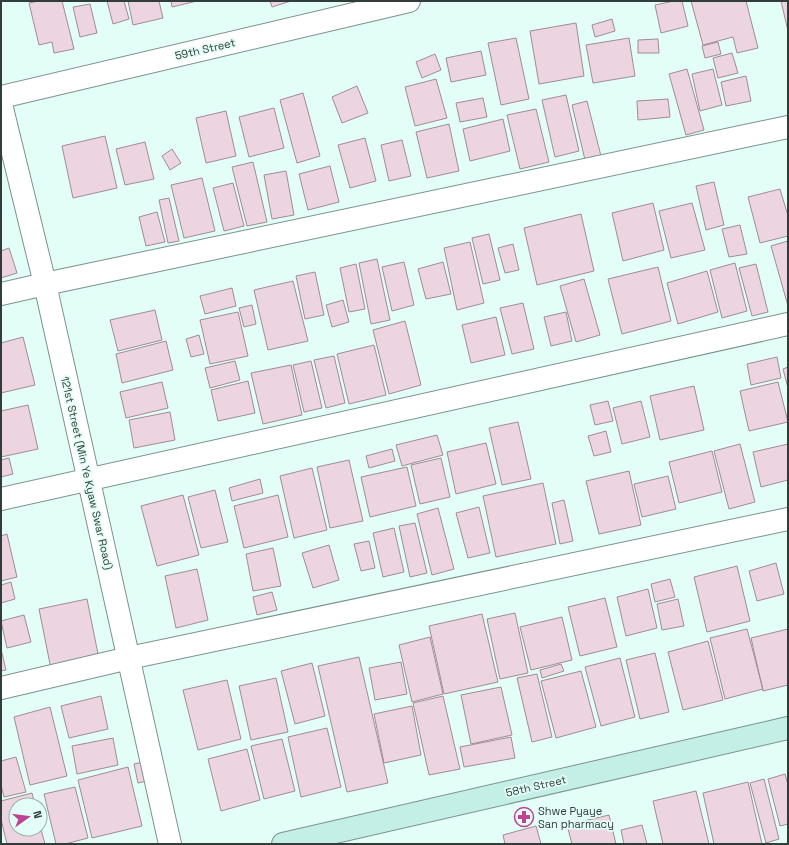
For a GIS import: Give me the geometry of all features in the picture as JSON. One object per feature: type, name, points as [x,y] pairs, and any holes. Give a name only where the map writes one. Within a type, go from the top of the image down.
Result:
[{"type":"main road","name":"58th Street","points":[[283,844],[788,728]]},
{"type":"street","name":"59th Street","points":[[1,97],[409,1]]},
{"type":"street","name":"121st Street (Min Ye Kyaw Swar Road)","points":[[1,104],[45,284],[170,844]]},
{"type":"street","points":[[1,294],[788,127]]},
{"type":"street","points":[[1,499],[788,324]]},
{"type":"street","points":[[1,688],[129,658],[788,519]]},
{"type":"building","points":[[39,1],[62,1],[74,49],[54,53],[52,42],[39,45],[29,3]]},
{"type":"building","points":[[107,1],[124,1],[129,19],[113,24]]},
{"type":"building","points":[[128,1],[159,1],[163,18],[133,25]]},
{"type":"building","points":[[171,1],[197,1],[172,7]]},
{"type":"building","points":[[270,1],[291,1],[272,7]]},
{"type":"building","points":[[682,1],[688,26],[661,33],[655,5]]},
{"type":"building","points":[[691,1],[746,1],[758,48],[737,53],[733,37],[703,45]]},
{"type":"building","points":[[781,1],[788,1],[788,31]]},
{"type":"building","points":[[90,4],[97,33],[80,37],[73,7]]},
{"type":"building","points":[[612,19],[615,31],[595,37],[592,25]]},
{"type":"building","points":[[576,23],[584,76],[539,84],[530,31]]},
{"type":"building","points":[[516,38],[529,99],[501,105],[488,43]]},
{"type":"building","points":[[629,38],[635,76],[593,83],[586,45]]},
{"type":"building","points":[[658,39],[659,53],[638,53],[638,40]]},
{"type":"building","points":[[718,42],[721,54],[705,58],[702,46]]},
{"type":"building","points":[[481,51],[486,75],[451,82],[446,58]]},
{"type":"building","points":[[732,53],[738,73],[718,78],[713,58]]},
{"type":"building","points":[[435,54],[441,70],[422,78],[416,62]]},
{"type":"building","points":[[687,69],[704,130],[686,135],[669,74]]},
{"type":"building","points":[[713,69],[722,105],[700,111],[692,74]]},
{"type":"building","points":[[746,76],[751,101],[726,106],[721,82]]},
{"type":"building","points":[[436,79],[447,118],[415,126],[405,87]]},
{"type":"building","points":[[357,86],[368,113],[342,123],[332,97]]},
{"type":"building","points":[[303,93],[320,156],[297,163],[280,100]]},
{"type":"building","points":[[566,95],[579,151],[555,157],[542,100]]},
{"type":"building","points":[[483,98],[487,117],[460,122],[456,103]]},
{"type":"building","points":[[668,99],[670,117],[638,120],[637,101]]},
{"type":"building","points":[[587,101],[601,156],[585,160],[572,105]]},
{"type":"building","points":[[274,108],[284,148],[249,157],[239,117]]},
{"type":"building","points":[[536,109],[549,162],[520,169],[507,115]]},
{"type":"building","points":[[226,111],[236,156],[206,163],[196,118]]},
{"type":"building","points":[[503,119],[510,151],[470,161],[463,129]]},
{"type":"building","points":[[449,124],[459,171],[427,178],[416,132]]},
{"type":"building","points":[[105,136],[117,188],[73,198],[62,146]]},
{"type":"building","points":[[365,138],[376,181],[350,188],[338,145]]},
{"type":"building","points":[[402,140],[411,176],[389,181],[381,145]]},
{"type":"building","points":[[145,142],[154,179],[125,185],[116,149]]},
{"type":"building","points":[[172,149],[181,163],[170,170],[162,156]]},
{"type":"building","points":[[253,162],[267,222],[247,226],[232,167]]},
{"type":"building","points":[[330,166],[339,202],[308,210],[299,174]]},
{"type":"building","points":[[286,171],[294,215],[272,219],[264,175]]},
{"type":"building","points":[[202,178],[215,231],[184,238],[171,185]]},
{"type":"building","points":[[714,182],[724,225],[706,230],[696,186]]},
{"type":"building","points":[[233,183],[244,226],[224,231],[213,188]]},
{"type":"building","points":[[780,189],[788,216],[788,236],[760,243],[748,197]]},
{"type":"building","points":[[169,198],[179,241],[168,243],[159,200]]},
{"type":"building","points":[[653,203],[664,250],[623,261],[612,213]]},
{"type":"building","points":[[692,203],[705,250],[671,258],[659,211]]},
{"type":"building","points":[[157,212],[165,242],[146,246],[139,217]]},
{"type":"building","points":[[581,214],[594,271],[537,285],[524,228]]},
{"type":"building","points":[[740,225],[747,254],[729,257],[722,229]]},
{"type":"building","points":[[489,234],[500,280],[483,284],[472,238]]},
{"type":"building","points":[[788,241],[788,306],[771,246]]},
{"type":"building","points":[[470,242],[484,303],[457,310],[444,248]]},
{"type":"building","points":[[513,244],[519,270],[505,273],[498,248]]},
{"type":"building","points":[[9,248],[17,273],[1,278],[1,251]]},
{"type":"building","points":[[377,259],[390,320],[371,324],[359,263]]},
{"type":"building","points":[[404,262],[414,305],[392,311],[382,267]]},
{"type":"building","points":[[443,262],[451,294],[426,299],[418,269]]},
{"type":"building","points":[[735,263],[747,311],[722,318],[710,270]]},
{"type":"building","points":[[356,264],[365,309],[349,312],[340,268]]},
{"type":"building","points":[[756,264],[768,312],[752,316],[739,268]]},
{"type":"building","points":[[658,267],[671,321],[622,334],[608,279]]},
{"type":"building","points":[[707,271],[718,312],[678,324],[667,283]]},
{"type":"building","points":[[315,272],[324,315],[305,319],[296,276]]},
{"type":"building","points":[[584,279],[600,335],[576,342],[560,286]]},
{"type":"building","points":[[293,281],[308,341],[268,350],[254,290]]},
{"type":"building","points":[[232,288],[236,306],[205,314],[200,296]]},
{"type":"building","points":[[343,300],[349,322],[332,327],[326,305]]},
{"type":"building","points":[[523,303],[534,349],[512,354],[500,308]]},
{"type":"building","points":[[252,305],[256,324],[244,327],[239,308]]},
{"type":"building","points":[[155,310],[162,340],[118,351],[110,320]]},
{"type":"building","points":[[238,312],[248,356],[210,364],[200,320]]},
{"type":"building","points":[[566,312],[572,341],[551,346],[544,317]]},
{"type":"building","points":[[496,317],[505,355],[471,363],[462,325]]},
{"type":"building","points":[[405,321],[421,385],[389,394],[373,330]]},
{"type":"building","points":[[199,335],[204,354],[191,357],[186,339]]},
{"type":"building","points":[[23,337],[35,385],[1,393],[1,343]]},
{"type":"building","points":[[166,341],[173,370],[122,383],[116,354]]},
{"type":"building","points":[[374,345],[386,395],[349,404],[337,354]]},
{"type":"building","points":[[334,356],[345,403],[326,408],[314,360]]},
{"type":"building","points":[[777,357],[781,378],[751,385],[747,364]]},
{"type":"building","points":[[235,361],[240,380],[210,388],[205,368]]},
{"type":"building","points":[[311,361],[322,408],[304,412],[293,365]]},
{"type":"building","points":[[291,365],[302,415],[263,424],[251,373]]},
{"type":"building","points":[[788,367],[788,388],[783,369]]},
{"type":"building","points":[[248,381],[255,413],[218,421],[211,390]]},
{"type":"building","points":[[162,382],[168,408],[126,418],[120,392]]},
{"type":"building","points":[[778,382],[788,422],[749,431],[740,391]]},
{"type":"building","points":[[694,386],[704,430],[660,440],[650,396]]},
{"type":"building","points":[[608,401],[613,421],[595,425],[590,405]]},
{"type":"building","points":[[641,401],[650,437],[622,444],[613,408]]},
{"type":"building","points":[[28,405],[38,449],[1,457],[1,411]]},
{"type":"building","points":[[170,412],[175,440],[134,448],[129,420]]},
{"type":"building","points":[[518,422],[531,479],[502,485],[489,428]]},
{"type":"building","points":[[606,431],[611,452],[594,456],[588,436]]},
{"type":"building","points":[[437,435],[443,455],[402,466],[396,445]]},
{"type":"building","points":[[486,443],[496,484],[456,494],[447,452]]},
{"type":"building","points":[[740,444],[755,502],[729,509],[714,451]]},
{"type":"building","points":[[788,444],[788,480],[761,487],[753,452]]},
{"type":"building","points":[[392,449],[395,461],[369,468],[366,456]]},
{"type":"building","points":[[712,451],[722,492],[679,503],[669,462]]},
{"type":"building","points":[[9,458],[13,474],[1,477],[1,460]]},
{"type":"building","points":[[441,458],[450,497],[420,504],[411,465]]},
{"type":"building","points":[[349,460],[363,521],[330,528],[317,467]]},
{"type":"building","points":[[407,467],[416,506],[370,517],[361,477]]},
{"type":"building","points":[[312,468],[327,530],[294,538],[280,476]]},
{"type":"building","points":[[629,471],[641,525],[599,534],[586,481]]},
{"type":"building","points":[[668,476],[676,509],[642,517],[634,484]]},
{"type":"building","points":[[260,479],[263,493],[232,501],[229,488]]},
{"type":"building","points":[[543,483],[556,544],[496,557],[483,496]]},
{"type":"building","points":[[215,490],[228,542],[201,548],[188,497]]},
{"type":"building","points":[[183,495],[199,555],[157,566],[141,506]]},
{"type":"building","points":[[278,495],[288,537],[244,548],[234,506]]},
{"type":"building","points":[[564,500],[573,541],[560,544],[552,503]]},
{"type":"building","points":[[479,507],[490,553],[468,558],[456,513]]},
{"type":"building","points":[[438,508],[454,569],[432,575],[417,514]]},
{"type":"building","points":[[415,523],[427,573],[410,577],[399,526]]},
{"type":"building","points":[[394,528],[404,572],[383,577],[373,533]]},
{"type":"building","points":[[7,534],[17,577],[1,581],[1,536]]},
{"type":"building","points":[[369,541],[375,568],[361,571],[354,544]]},
{"type":"building","points":[[329,545],[339,580],[313,588],[302,553]]},
{"type":"building","points":[[273,548],[281,586],[253,591],[246,554]]},
{"type":"building","points":[[776,563],[784,594],[757,601],[749,571]]},
{"type":"building","points":[[737,566],[750,621],[707,632],[694,577]]},
{"type":"building","points":[[197,569],[208,620],[176,628],[165,576]]},
{"type":"building","points":[[670,579],[675,597],[655,602],[651,584]]},
{"type":"building","points":[[11,582],[15,599],[1,603],[1,585]]},
{"type":"building","points":[[648,589],[657,628],[626,636],[617,597]]},
{"type":"building","points":[[272,592],[277,610],[257,615],[253,597]]},
{"type":"building","points":[[605,598],[617,647],[580,656],[568,607]]},
{"type":"building","points":[[87,599],[99,659],[51,669],[39,609]]},
{"type":"building","points":[[678,599],[684,626],[662,630],[657,604]]},
{"type":"building","points":[[515,613],[528,673],[500,679],[487,619]]},
{"type":"building","points":[[482,614],[498,682],[444,694],[429,626]]},
{"type":"building","points":[[24,615],[31,642],[7,648],[1,621]]},
{"type":"building","points":[[562,617],[572,660],[531,670],[520,627]]},
{"type":"building","points":[[747,629],[763,689],[725,699],[710,638]]},
{"type":"building","points":[[788,629],[788,685],[763,691],[751,638]]},
{"type":"building","points":[[430,637],[443,694],[412,702],[399,645]]},
{"type":"building","points":[[708,641],[723,700],[683,710],[668,652]]},
{"type":"building","points":[[1,649],[6,670],[1,671]]},
{"type":"building","points":[[655,653],[669,712],[640,719],[626,660]]},
{"type":"building","points":[[359,657],[388,783],[347,792],[318,666]]},
{"type":"building","points":[[620,658],[635,717],[601,726],[585,667]]},
{"type":"building","points":[[401,662],[407,694],[375,700],[369,668]]},
{"type":"building","points":[[312,663],[325,716],[295,724],[281,671]]},
{"type":"building","points":[[561,664],[564,671],[542,678],[540,670]]},
{"type":"building","points":[[581,671],[596,727],[556,738],[541,681]]},
{"type":"building","points":[[537,674],[552,737],[532,742],[517,678]]},
{"type":"building","points":[[276,678],[288,732],[251,740],[239,686]]},
{"type":"building","points":[[227,680],[241,739],[198,750],[183,690]]},
{"type":"building","points":[[501,687],[512,735],[471,744],[461,695]]},
{"type":"building","points":[[101,696],[108,729],[69,738],[61,706]]},
{"type":"building","points":[[443,696],[460,769],[429,775],[413,703]]},
{"type":"building","points":[[412,706],[421,755],[384,763],[374,714]]},
{"type":"building","points":[[50,707],[67,776],[30,785],[14,717]]},
{"type":"building","points":[[327,728],[341,787],[301,797],[288,737]]},
{"type":"building","points":[[511,737],[515,758],[464,767],[460,747]]},
{"type":"building","points":[[113,738],[118,765],[77,774],[72,746]]},
{"type":"building","points":[[282,739],[295,791],[264,799],[251,746]]},
{"type":"building","points":[[247,749],[260,800],[221,811],[208,759]]},
{"type":"building","points":[[16,757],[26,792],[4,797],[1,785],[1,761]]},
{"type":"building","points":[[148,761],[152,780],[138,783],[134,764]]},
{"type":"building","points":[[128,767],[142,826],[92,838],[78,780]]},
{"type":"building","points":[[785,774],[788,785],[788,824],[780,826],[768,779]]},
{"type":"building","points":[[764,779],[779,839],[766,843],[750,783]]},
{"type":"building","points":[[748,782],[762,844],[714,844],[703,793]]},
{"type":"building","points":[[75,787],[88,838],[65,844],[56,844],[48,811],[48,797],[45,797],[44,794]]},
{"type":"building","points":[[696,791],[709,844],[663,844],[653,801]]},
{"type":"building","points":[[32,793],[33,797],[16,797]]},
{"type":"building","points":[[8,799],[8,837],[43,837],[45,844],[7,844],[1,819],[1,801]]},
{"type":"building","points":[[609,815],[616,844],[572,844],[567,825]]},
{"type":"building","points":[[642,825],[647,844],[624,844],[621,830]]},
{"type":"building","points":[[536,826],[541,844],[505,844],[503,835]]},
{"type":"place","name":"Shwe Pyaye San pharmacy","points":[[524,817]]}]
